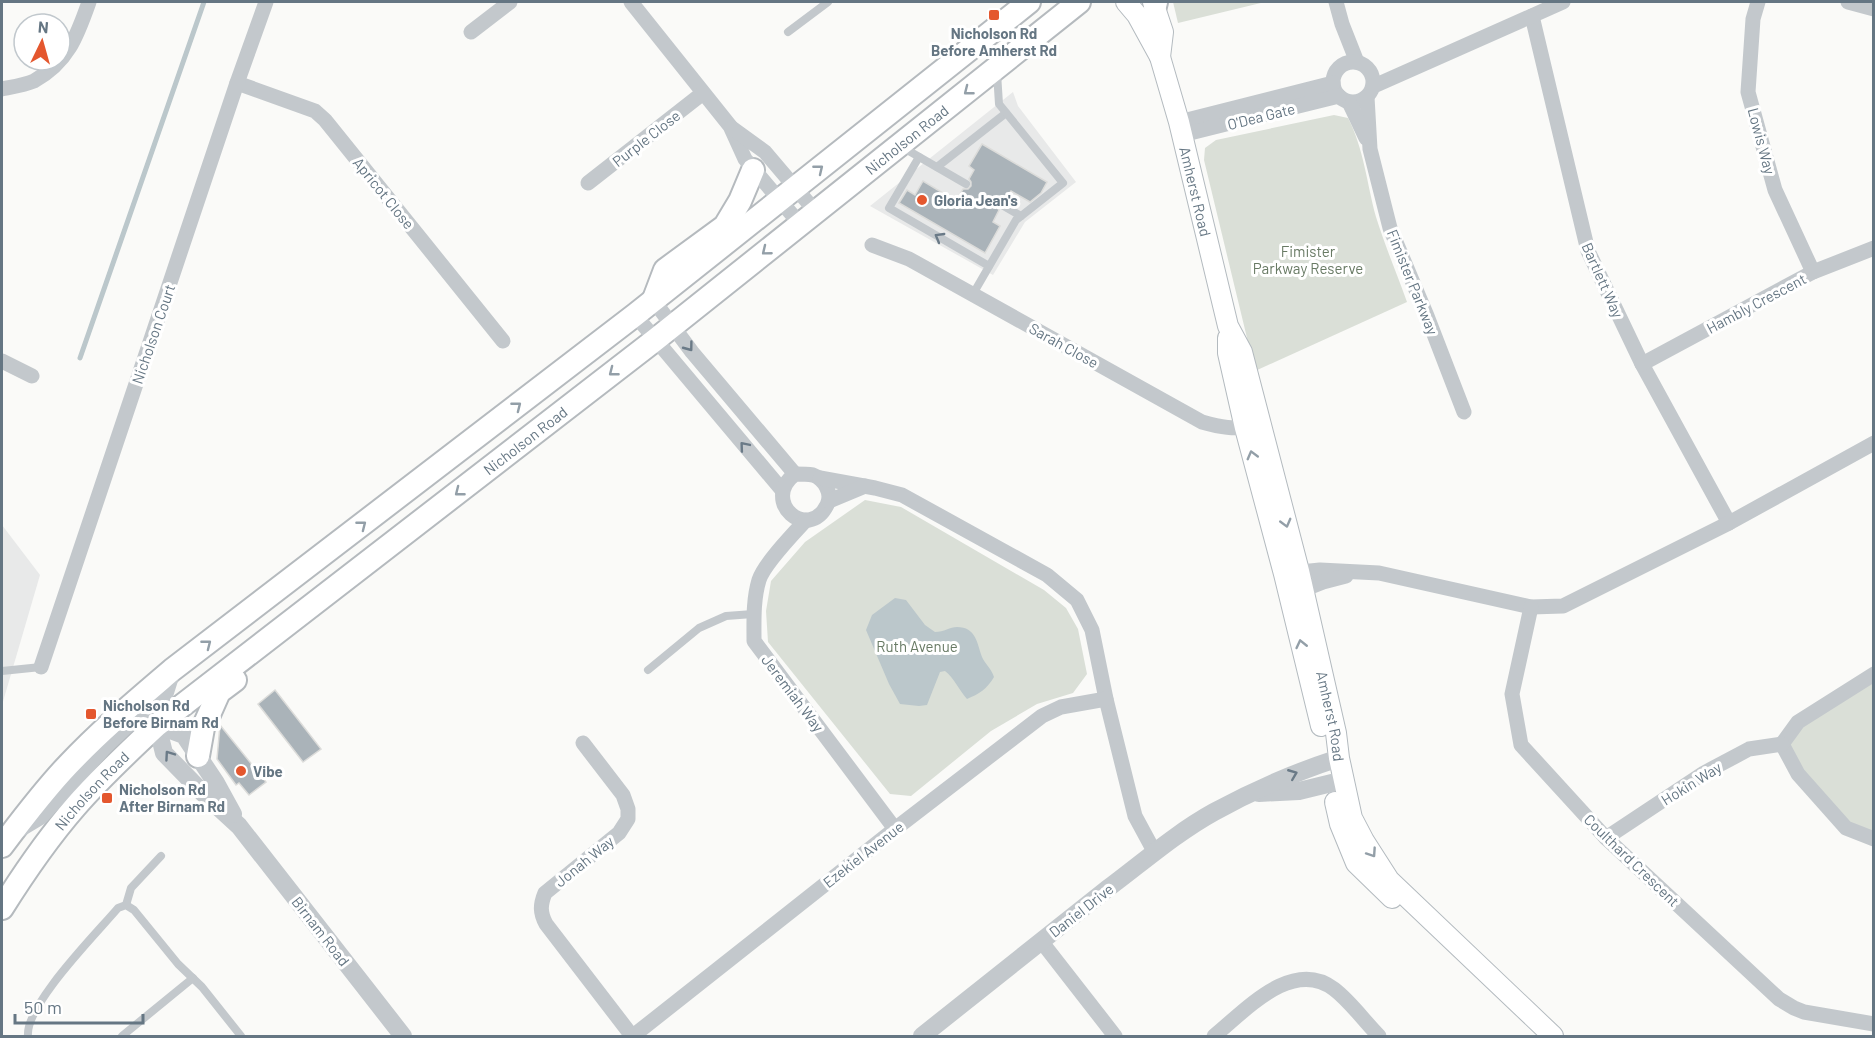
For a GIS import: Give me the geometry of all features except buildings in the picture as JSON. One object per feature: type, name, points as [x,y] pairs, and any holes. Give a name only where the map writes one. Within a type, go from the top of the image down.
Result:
[{"type":"main road","points":[[5,841],[70,764],[172,670],[635,315],[1029,2]]},
{"type":"main road","name":"Nicholson Road","points":[[2,908],[75,807],[157,725],[655,340],[1079,2]]},
{"type":"main road","name":"Amherst Road","points":[[1126,2],[1137,15],[1160,57],[1180,128],[1228,327],[1228,353],[1252,426],[1296,593],[1323,735],[1333,760],[1340,824],[1356,863],[1538,1036]]},
{"type":"main road","name":"Amherst Road","points":[[1155,3],[1163,32],[1160,57]]},
{"type":"main road","points":[[654,300],[665,270],[725,226],[740,201],[753,170]]},
{"type":"main road","points":[[198,756],[203,728],[219,692],[415,539],[427,517]]},
{"type":"main road","name":"Amherst Road","points":[[1337,782],[1364,842],[1389,880],[1553,1036]]},
{"type":"street","points":[[2,89],[32,81],[61,61],[77,36],[89,2]]},
{"type":"street","name":"Nicholson Court","points":[[41,667],[266,2]]},
{"type":"street","points":[[471,32],[510,2]]},
{"type":"street","points":[[632,2],[730,126],[765,152],[788,194],[808,218]]},
{"type":"street","name":"Fimister Parkway","points":[[1336,2],[1362,76],[1370,149],[1390,228],[1464,412]]},
{"type":"street","points":[[1362,76],[1359,102],[1341,94],[1337,70],[1362,76],[1423,63],[1563,2]]},
{"type":"street","name":"Lowis Way","points":[[1758,2],[1753,19],[1748,92],[1775,190],[1813,272]]},
{"type":"street","points":[[1848,2],[1874,9]]},
{"type":"street","name":"Bartlett Way","points":[[1532,16],[1588,251],[1642,364],[1728,523]]},
{"type":"street","name":"Apricot Close","points":[[237,83],[315,111],[325,120],[503,341]]},
{"type":"street","name":"Purple Close","points":[[588,183],[703,93]]},
{"type":"street","name":"Fimister Parkway","points":[[1341,94],[1370,149]]},
{"type":"street","name":"O'Dea Gate","points":[[1180,128],[1341,94]]},
{"type":"street","points":[[730,126],[745,159],[753,170],[788,194],[808,218]]},
{"type":"street","name":"Sarah Close","points":[[872,245],[909,259],[1202,422],[1221,428],[1252,426]]},
{"type":"street","name":"Hambly Crescent","points":[[1642,364],[1813,272],[1874,248]]},
{"type":"street","points":[[654,300],[692,352],[795,474]]},
{"type":"street","points":[[635,315],[782,490]]},
{"type":"street","points":[[2,361],[32,376]]},
{"type":"street","points":[[1291,572],[1320,570],[1379,573],[1531,607],[1563,606],[1728,523],[1874,443]]},
{"type":"street","points":[[820,478],[828,490],[829,501],[822,514],[815,519],[806,520],[796,518],[788,512],[783,501],[782,490],[787,480],[795,474],[811,474],[820,478],[902,495],[1047,576],[1077,600],[1092,630],[1106,699],[1135,816],[1155,853]]},
{"type":"street","points":[[829,501],[865,486]]},
{"type":"street","name":"Jeremiah Way","points":[[784,544],[788,512]]},
{"type":"street","name":"Jeremiah Way","points":[[806,520],[784,544],[759,578],[753,614],[754,641],[895,829]]},
{"type":"street","points":[[1296,593],[1323,582],[1361,573]]},
{"type":"street","name":"Coulthard Crescent","points":[[1531,607],[1512,694],[1521,745],[1606,838],[1779,999],[1804,1012],[1874,1024]]},
{"type":"street","name":"Birnam Road","points":[[172,670],[157,725],[164,753],[201,792],[239,826]]},
{"type":"street","points":[[1874,674],[1798,722],[1782,744],[1798,774],[1846,828],[1874,839]]},
{"type":"street","name":"Ezekiel Avenue","points":[[633,1036],[1042,716],[1061,707],[1106,699]]},
{"type":"street","name":"Birnam Road","points":[[5,841],[40,816],[80,770],[128,724],[134,721],[142,722],[184,735],[216,783],[239,826],[403,1036]]},
{"type":"street","name":"Jonah Way","points":[[583,742],[623,795],[628,808],[628,819],[619,833],[545,893],[541,903],[542,915],[546,924],[633,1036]]},
{"type":"street","name":"Hokin Way","points":[[1606,838],[1704,773],[1749,749],[1782,744]]},
{"type":"street","name":"Daniel Drive","points":[[922,1036],[1155,853],[1212,813],[1248,794],[1333,760]]},
{"type":"street","name":"Daniel Drive","points":[[1248,794],[1299,791],[1337,782]]},
{"type":"street","points":[[1041,941],[1115,1036]]},
{"type":"street","points":[[1214,1036],[1279,985],[1308,980],[1332,987],[1379,1036]]},
{"type":"lane","points":[[788,32],[828,2]]},
{"type":"lane","points":[[973,294],[1016,220],[1063,183],[999,104],[996,69]]},
{"type":"lane","points":[[937,167],[1006,113]]},
{"type":"lane","points":[[899,146],[966,184]]},
{"type":"lane","points":[[919,157],[889,208],[989,266]]},
{"type":"lane","points":[[1002,205],[1021,216]]},
{"type":"lane","points":[[648,670],[699,628],[726,616],[753,614]]},
{"type":"lane","points":[[2,671],[41,667]]},
{"type":"lane","points":[[126,905],[131,888],[161,856]]},
{"type":"lane","points":[[126,905],[134,910],[178,964],[202,987],[241,1036]]},
{"type":"lane","points":[[28,1036],[28,1030],[44,995],[118,908],[126,905]]},
{"type":"lane","points":[[122,1036],[193,978]]},
{"type":"shaded area","points":[[1013,92],[1018,106],[1076,182],[1025,222],[993,275],[870,206]]},
{"type":"shaded area","points":[[2,525],[40,575],[2,705]]},
{"type":"shaded area","points":[[895,598],[906,600],[925,625],[935,632],[957,627],[972,633],[994,677],[986,688],[967,699],[945,671],[940,672],[927,705],[900,704],[866,630],[872,615]]},
{"type":"green space","points":[[1173,2],[1265,2],[1178,23]]},
{"type":"green space","name":"Fimister Parkway Reserve","points":[[1334,115],[1348,118],[1353,130],[1362,154],[1376,217],[1407,302],[1255,371],[1204,160],[1205,148],[1216,140]]},
{"type":"green space","name":"Ruth Avenue","points":[[865,500],[901,507],[1044,590],[1066,608],[1078,629],[1087,674],[1073,693],[1037,704],[991,731],[911,796],[890,794],[768,642],[766,611],[771,581],[805,542]]},
{"type":"green space","points":[[1873,677],[1873,836],[1847,826],[1799,773],[1787,744],[1799,724]]},
{"type":"waterway","points":[[80,358],[204,2]]},
{"type":"place","name":"Nicholson Rd Before Amherst Rd","points":[[994,15]]},
{"type":"place","name":"Gloria Jean's","points":[[922,200]]},
{"type":"place","name":"Nicholson Rd Before Birnam Rd","points":[[91,714]]},
{"type":"place","name":"Vibe","points":[[241,771]]},
{"type":"place","name":"Nicholson Rd After Birnam Rd","points":[[107,798]]}]
